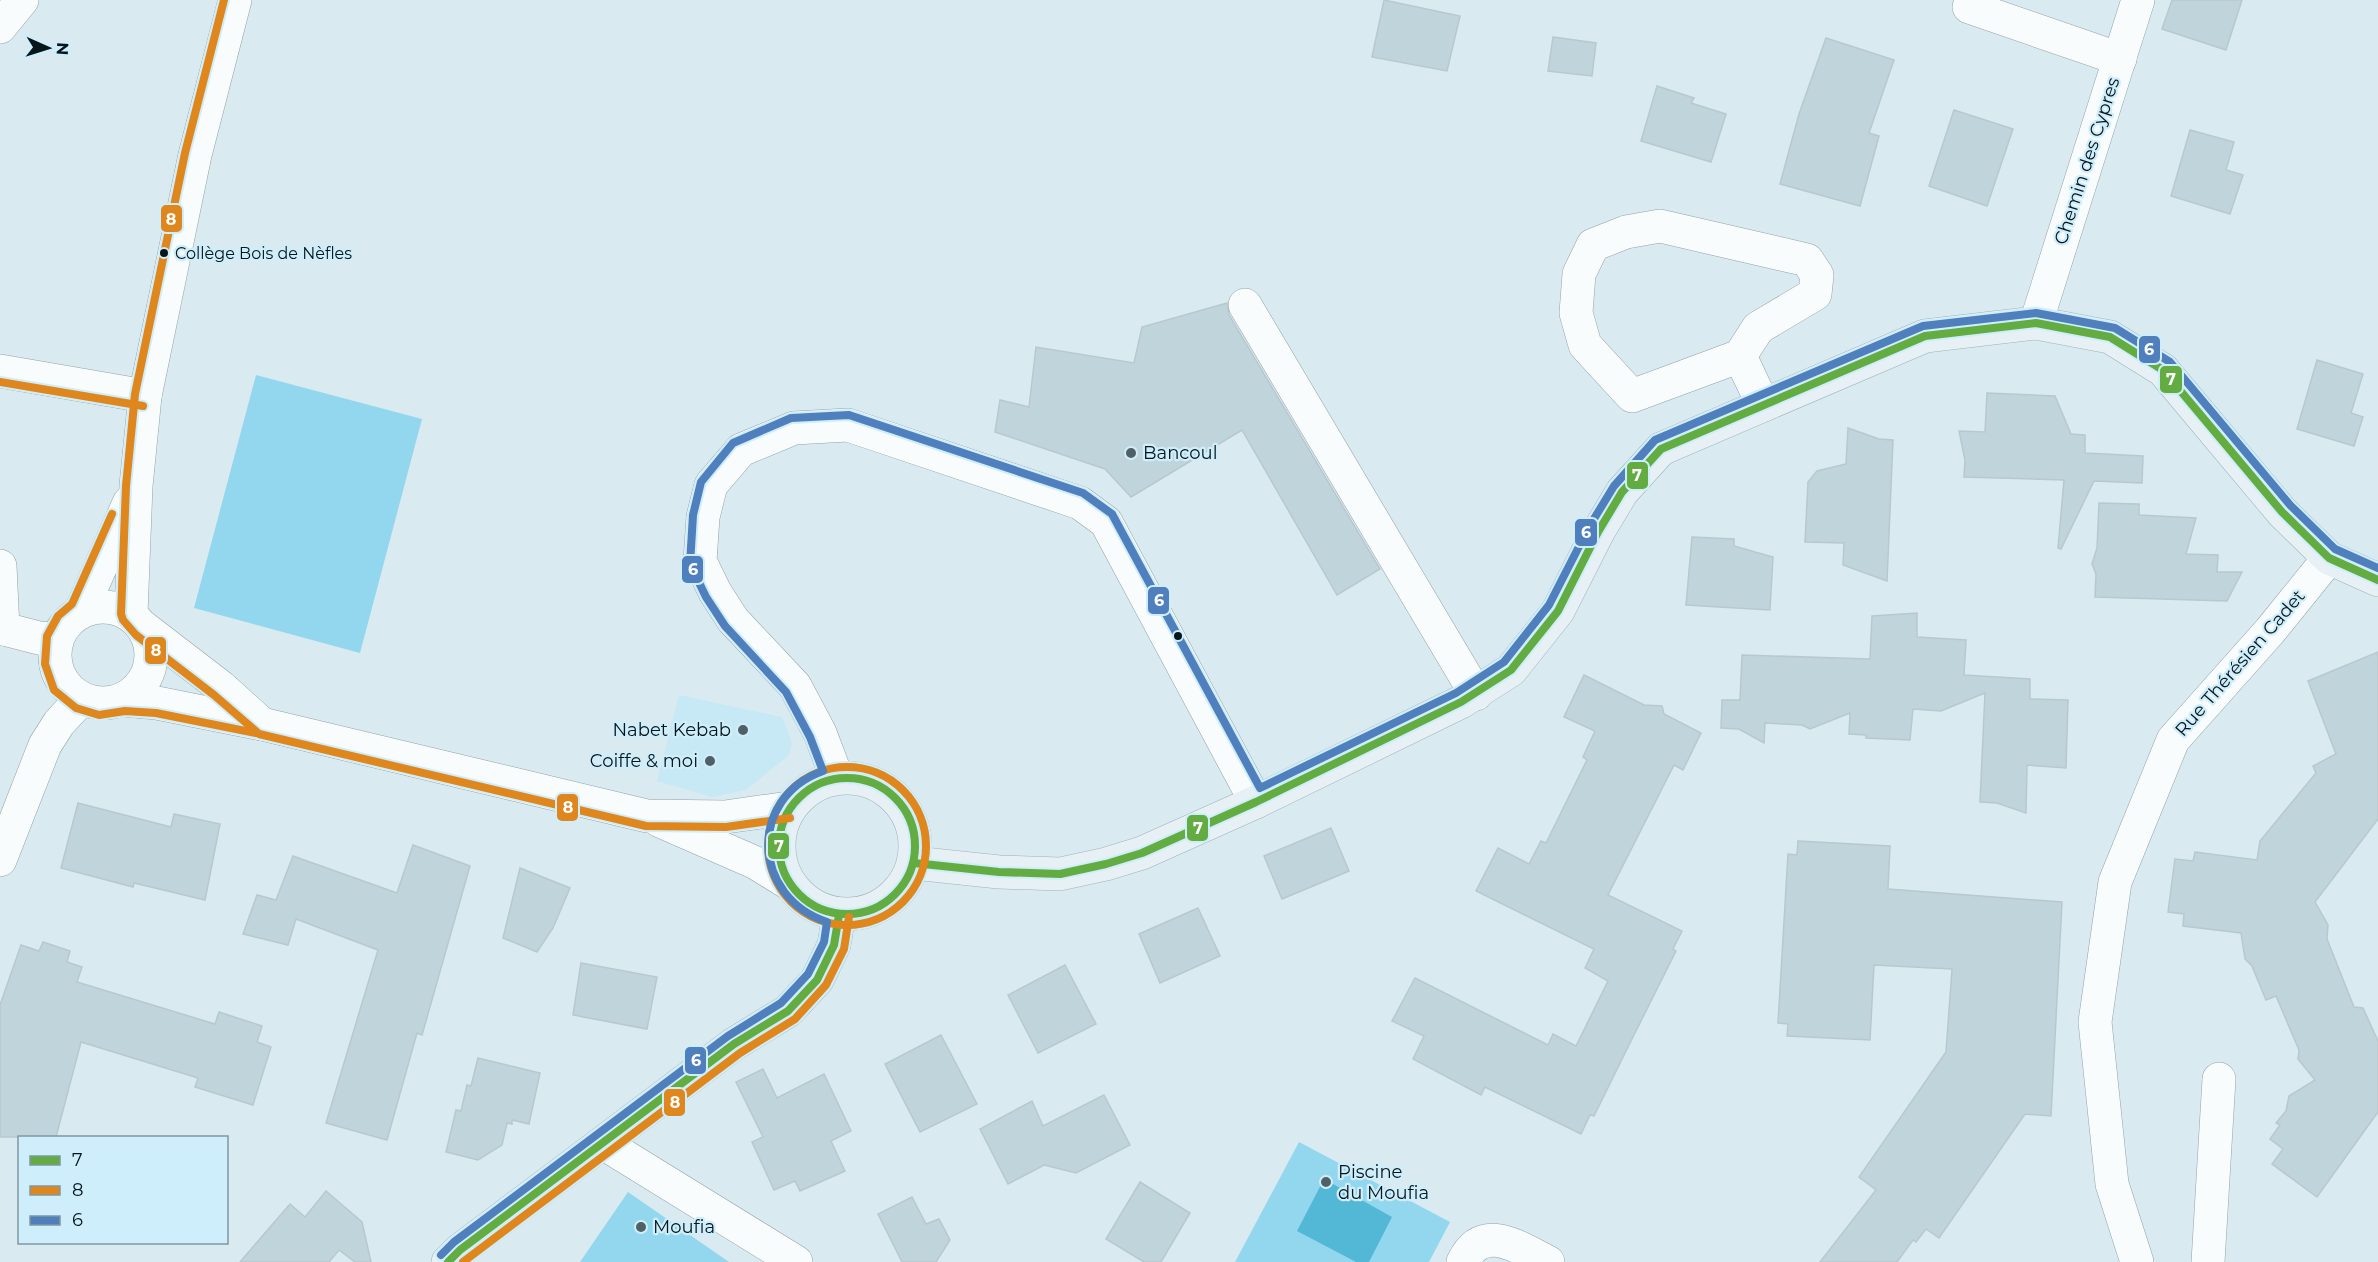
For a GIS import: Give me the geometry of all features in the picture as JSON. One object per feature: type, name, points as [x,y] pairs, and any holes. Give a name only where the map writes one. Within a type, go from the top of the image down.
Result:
[{"type":"main road","points":[[914,862],[999,872],[1060,874],[1106,864],[1142,853],[1256,802],[1476,694],[1511,670],[1558,611],[1598,532],[1622,492],[1661,449],[1925,336],[2036,323],[2110,337],[2163,369],[2282,512],[2329,558],[2378,580]]},
{"type":"main road","points":[[837,778],[855,778],[873,783],[890,792],[903,806],[911,823],[915,843],[914,862],[906,881],[894,896],[878,908],[859,914],[839,915],[820,909],[803,899],[790,884],[781,866],[778,847],[781,827],[789,808],[818,783],[837,778]]},
{"type":"main road","points":[[448,1262],[460,1250],[734,1044],[788,1011],[817,980],[834,945],[839,915]]},
{"type":"street","points":[[0,27],[22,0]]},
{"type":"street","points":[[124,700],[139,688],[150,671],[152,648],[137,621],[136,486],[145,396],[195,154],[236,0]]},
{"type":"street","name":"Chemin des Cypres","points":[[2036,323],[2138,0]]},
{"type":"street","points":[[1970,7],[2120,59]]},
{"type":"street","points":[[1660,226],[1807,260],[1817,275],[1815,294],[1758,328],[1740,356],[1632,396],[1585,345],[1576,313],[1579,274],[1593,245],[1626,232],[1660,226]]},
{"type":"street","points":[[1245,305],[1476,694]]},
{"type":"street","points":[[1740,356],[1763,405]]},
{"type":"street","points":[[0,371],[145,396]]},
{"type":"street","points":[[837,778],[820,733],[795,686],[733,620],[715,592],[700,561],[703,517],[711,485],[741,450],[794,428],[848,425],[1080,503],[1106,522],[1256,802]]},
{"type":"street","points":[[81,611],[136,486]]},
{"type":"street","name":"Rue Thérésien Cadet","points":[[2137,1262],[2112,1184],[2095,1022],[2115,882],[2174,740],[2329,558]]},
{"type":"street","points":[[0,566],[1,629],[39,638],[57,639]]},
{"type":"street","points":[[262,724],[221,687],[137,621],[115,608],[98,607],[81,611],[66,623],[57,639],[55,663],[63,684],[81,699],[101,705],[124,700],[157,703],[262,724],[647,816],[756,863],[790,884]]},
{"type":"street","points":[[0,860],[45,745],[58,723],[81,699]]},
{"type":"street","points":[[647,816],[725,817],[789,808]]},
{"type":"street","points":[[2208,1262],[2219,1079]]},
{"type":"street","points":[[603,1143],[796,1262]]},
{"type":"street","points":[[1462,1262],[1468,1251],[1484,1241],[1505,1240],[1548,1262]]},
{"type":"shaded area","points":[[256,375],[422,419],[360,653],[194,608]]},
{"type":"shaded area","points":[[679,695],[782,717],[792,743],[789,755],[746,790],[712,797],[657,781]]},
{"type":"shaded area","name":"Piscine du Moufia","points":[[1299,1142],[1450,1222],[1429,1262],[1235,1262]]},
{"type":"shaded area","points":[[1324,1179],[1392,1217],[1369,1262],[1356,1262],[1297,1231]]},
{"type":"shaded area","name":"Moufia","points":[[628,1192],[729,1262],[580,1262]]},
{"type":"building","points":[[1384,0],[1460,16],[1447,71],[1372,57]]},
{"type":"building","points":[[2172,0],[2242,0],[2226,50],[2162,29]]},
{"type":"building","points":[[1553,37],[1596,43],[1592,76],[1548,71]]},
{"type":"building","points":[[1826,38],[1894,60],[1869,133],[1879,136],[1860,206],[1780,184],[1799,114]]},
{"type":"building","points":[[1657,86],[1694,98],[1691,103],[1726,114],[1711,162],[1641,141]]},
{"type":"building","points":[[1954,110],[2013,129],[1987,206],[1929,186]]},
{"type":"building","points":[[2190,130],[2234,142],[2226,170],[2243,175],[2230,214],[2171,196]]},
{"type":"building","name":"Bancoul","points":[[1227,303],[1229,315],[1380,569],[1337,595],[1242,430],[1131,497],[1105,469],[995,432],[1000,400],[1029,407],[1036,347],[1134,363],[1142,327]]},
{"type":"building","points":[[2317,360],[2363,374],[2351,413],[2363,417],[2354,446],[2297,429]]},
{"type":"building","points":[[1987,393],[2055,396],[2071,434],[2085,435],[2085,453],[2143,456],[2142,483],[2094,481],[2061,549],[2058,548],[2064,480],[1964,477],[1965,460],[1959,431],[1985,432]]},
{"type":"building","points":[[1848,428],[1879,439],[1893,440],[1887,581],[1843,565],[1844,543],[1805,542],[1808,482],[1817,471],[1846,464]]},
{"type":"building","points":[[2099,503],[2139,504],[2139,515],[2196,518],[2186,554],[2218,555],[2217,572],[2242,572],[2227,601],[2095,597],[2096,574],[2092,564],[2097,548]]},
{"type":"building","points":[[1692,537],[1734,539],[1734,546],[1773,557],[1770,610],[1686,605]]},
{"type":"building","points":[[1917,613],[1917,637],[1966,640],[1964,675],[2030,679],[2030,699],[2068,700],[2066,768],[2027,765],[2026,813],[1997,803],[1980,802],[1985,693],[1941,711],[1913,709],[1910,740],[1866,738],[1866,735],[1849,734],[1850,713],[1810,729],[1802,725],[1765,723],[1764,743],[1739,729],[1721,728],[1722,700],[1740,700],[1742,655],[1870,659],[1872,616]]},
{"type":"building","points":[[2378,652],[2378,819],[2315,902],[2328,925],[2327,939],[2354,1007],[2363,1008],[2378,1041],[2378,1112],[2317,1197],[2272,1164],[2283,1149],[2270,1139],[2280,1125],[2276,1123],[2286,1111],[2289,1096],[2315,1080],[2298,1059],[2299,1050],[2276,996],[2266,1000],[2252,966],[2245,959],[2241,933],[2183,926],[2184,914],[2168,912],[2175,859],[2193,861],[2195,852],[2257,860],[2260,841],[2316,773],[2313,766],[2336,754],[2308,681]]},
{"type":"building","points":[[1584,675],[1644,705],[1662,706],[1664,714],[1701,733],[1683,770],[1674,765],[1608,895],[1682,931],[1673,949],[1676,951],[1594,1116],[1590,1115],[1581,1134],[1485,1087],[1481,1095],[1413,1059],[1424,1036],[1392,1021],[1415,978],[1548,1045],[1553,1034],[1576,1046],[1608,981],[1585,968],[1594,949],[1476,891],[1498,848],[1529,864],[1541,841],[1546,843],[1587,760],[1583,757],[1595,731],[1564,717]]},
{"type":"building","points":[[78,803],[171,827],[174,814],[220,824],[205,900],[134,883],[133,887],[61,868]]},
{"type":"building","points":[[1331,828],[1349,871],[1282,899],[1264,856]]},
{"type":"building","points":[[1798,841],[1890,846],[1888,889],[2062,902],[2051,1116],[2025,1114],[1939,1238],[1926,1229],[1916,1242],[1913,1240],[1897,1262],[1820,1262],[1876,1190],[1859,1177],[1946,1052],[1952,969],[1874,965],[1870,1040],[1787,1036],[1788,1024],[1778,1023],[1788,854],[1797,855]]},
{"type":"building","points":[[413,845],[470,866],[422,1035],[417,1033],[387,1140],[326,1123],[378,950],[296,919],[288,945],[243,934],[257,895],[276,900],[293,856],[397,893]]},
{"type":"building","points":[[520,868],[570,888],[553,928],[537,952],[503,938]]},
{"type":"building","points":[[1198,908],[1220,956],[1160,983],[1139,934]]},
{"type":"building","points":[[43,942],[70,951],[67,962],[82,967],[77,982],[215,1024],[219,1012],[262,1026],[257,1042],[271,1047],[253,1105],[195,1087],[198,1078],[81,1042],[56,1136],[0,1137],[0,1005],[21,945],[39,951]]},
{"type":"building","points":[[581,963],[657,977],[647,1029],[573,1015]]},
{"type":"building","points":[[1065,965],[1096,1024],[1038,1053],[1008,995]]},
{"type":"building","points":[[941,1035],[977,1104],[920,1132],[885,1064]]},
{"type":"building","points":[[478,1058],[540,1073],[529,1124],[512,1120],[512,1124],[507,1123],[502,1145],[478,1160],[446,1152],[456,1110],[461,1111],[467,1085],[471,1086]]},
{"type":"building","points":[[763,1069],[777,1098],[824,1074],[851,1131],[831,1141],[845,1171],[800,1191],[795,1181],[774,1190],[752,1142],[763,1137],[736,1082]]},
{"type":"building","points":[[1104,1095],[1130,1145],[1076,1173],[1044,1165],[1008,1184],[980,1129],[1032,1101],[1043,1126]]},
{"type":"building","points":[[1140,1182],[1190,1213],[1161,1262],[1144,1262],[1106,1239]]},
{"type":"building","points":[[326,1191],[362,1222],[371,1262],[355,1262],[339,1250],[329,1262],[240,1262],[290,1204],[305,1217]]},
{"type":"building","points":[[912,1197],[926,1224],[939,1219],[950,1240],[936,1262],[902,1262],[878,1214]]},
{"type":"transit line","name":"8","points":[[224,0],[185,153],[135,394],[126,486],[121,614],[123,620],[136,635],[214,695],[259,734],[646,826],[726,827],[790,818]]},
{"type":"transit line","name":"6","points":[[441,1255],[454,1242],[728,1036],[781,1003],[808,974],[824,942],[827,922],[802,909],[784,892],[773,870],[768,847],[771,824],[781,802],[798,784],[823,771],[810,737],[786,692],[725,626],[706,597],[690,564],[693,515],[701,482],[733,443],[791,418],[849,415],[1083,493],[1112,514],[1260,788],[1456,693],[1504,662],[1549,605],[1589,527],[1614,486],[1655,440],[1923,326],[2036,313],[2115,328],[2170,362],[2290,505],[2335,549],[2378,568]]},
{"type":"transit line","name":"7","points":[[914,863],[999,872],[1060,874],[1106,864],[1142,853],[1256,802],[1461,702],[1511,670],[1558,611],[1598,532],[1622,492],[1661,449],[1925,336],[2036,323],[2110,337],[2163,370],[2282,512],[2329,558],[2378,580]]},
{"type":"transit line","name":"8","points":[[0,382],[143,406]]},
{"type":"transit line","name":"8","points":[[112,514],[72,604],[58,616],[47,636],[45,664],[54,690],[76,708],[99,715],[125,711],[156,713],[256,733]]},
{"type":"transit line","name":"8","points":[[847,767],[877,773],[903,790],[920,816],[926,846],[920,876],[903,902],[877,919],[847,925],[817,919],[791,902],[774,876],[768,846],[774,816],[791,790],[817,773],[847,767]]},
{"type":"transit line","name":"7","points":[[847,778],[873,783],[885,789],[895,798],[904,808],[910,820],[915,846],[910,872],[904,884],[895,894],[885,903],[873,909],[847,914],[821,909],[809,903],[799,894],[790,884],[784,872],[779,846],[784,820],[790,808],[799,798],[809,789],[821,783],[847,778]]},
{"type":"transit line","name":"7","points":[[448,1262],[460,1250],[734,1044],[788,1011],[817,980],[834,945],[839,915]]},
{"type":"transit line","name":"8","points":[[463,1262],[740,1053],[795,1019],[826,985],[844,949],[849,917]]},
{"type":"place","name":"Collège Bois de Nèfles","points":[[164,253]]},
{"type":"place","name":"Bancoul","points":[[1131,453]]},
{"type":"place","name":"Nabet Kebab","points":[[743,730]]},
{"type":"place","name":"Coiffe & moi","points":[[710,761]]},
{"type":"place","name":"Piscine du Moufia","points":[[1326,1182]]},
{"type":"place","name":"Moufia","points":[[641,1227]]}]
